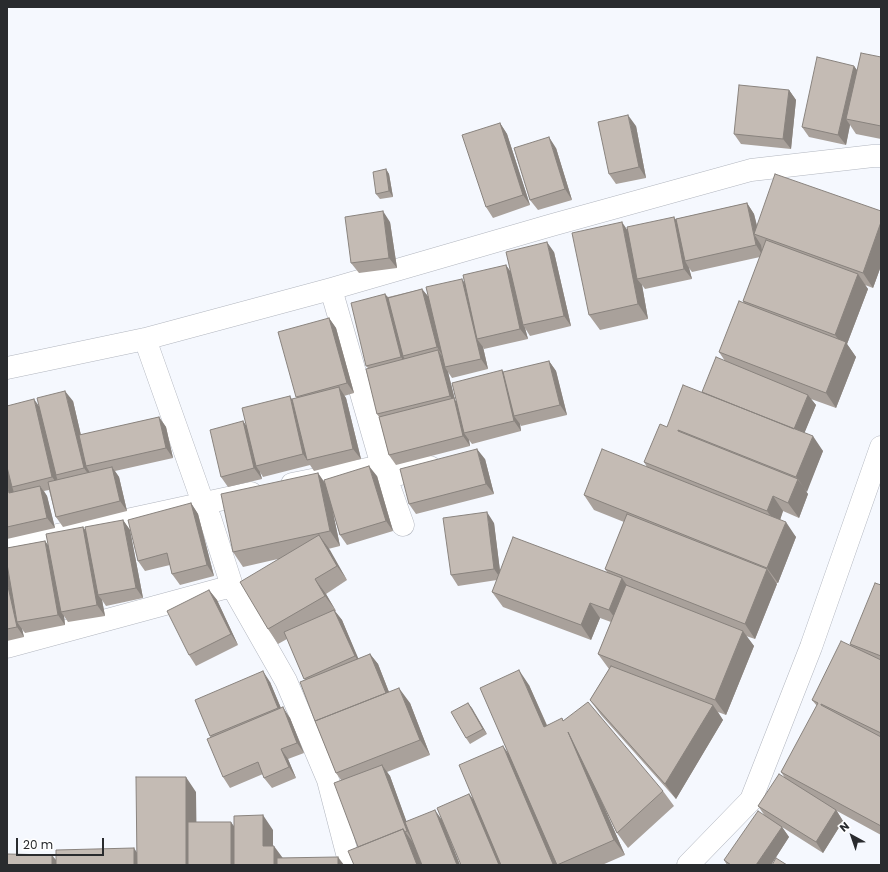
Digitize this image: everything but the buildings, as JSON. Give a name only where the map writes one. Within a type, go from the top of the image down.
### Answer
[{"type":"street","points":[[7,368],[145,339],[331,289],[552,225],[751,170],[881,156]]},
{"type":"street","points":[[331,289],[382,466],[403,525]]},
{"type":"street","points":[[145,339],[203,503],[210,518],[232,586],[286,681],[328,780],[350,865]]},
{"type":"street","points":[[688,865],[751,800],[811,647],[881,447]]},
{"type":"street","points":[[7,546],[382,466],[400,474],[447,463]]},
{"type":"street","points":[[7,647],[232,586]]}]
